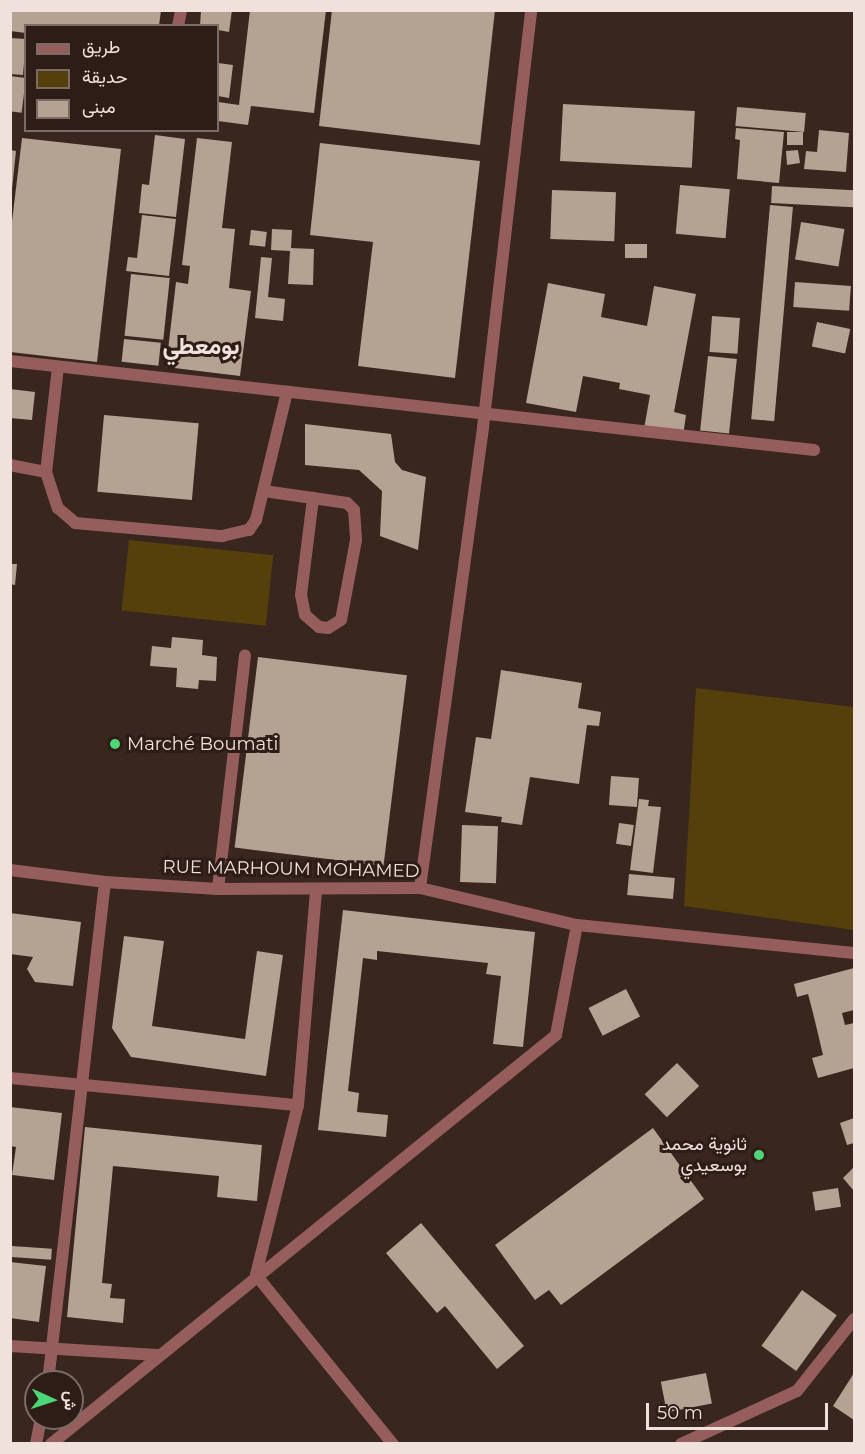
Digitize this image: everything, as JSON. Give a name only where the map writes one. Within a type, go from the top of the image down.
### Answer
[{"type":"street","points":[[420,888],[484,415],[531,10]]},
{"type":"street","points":[[10,361],[814,450]]},
{"type":"street","points":[[58,366],[46,472],[58,508],[75,523],[222,536],[249,530],[256,520],[287,392]]},
{"type":"street","points":[[10,465],[46,472]]},
{"type":"street","points":[[264,490],[347,503],[354,510],[356,540],[341,620],[328,628],[319,627],[305,615],[301,595],[313,498]]},
{"type":"street","points":[[218,889],[245,656]]},
{"type":"street","name":"RUE MARHOUM MOHAMED","points":[[10,870],[105,882],[218,889],[316,891],[420,888],[577,925],[855,953]]},
{"type":"street","points":[[50,1370],[105,882]]},
{"type":"street","points":[[256,1275],[297,1105],[316,891]]},
{"type":"street","points":[[51,1443],[256,1275],[556,1035],[577,925]]},
{"type":"street","points":[[10,1078],[81,1088],[297,1105]]},
{"type":"street","points":[[256,1275],[393,1443]]},
{"type":"street","points":[[681,1443],[797,1390],[855,1319]]},
{"type":"street","points":[[10,1346],[54,1351],[157,1355]]},
{"type":"green space","points":[[129,540],[273,555],[266,626],[122,611]]},
{"type":"green space","points":[[696,688],[854,707],[854,930],[684,906]]},
{"type":"building","points":[[10,10],[161,10],[159,24],[24,24],[24,33],[10,31]]},
{"type":"building","points":[[201,10],[232,10],[229,32],[219,30],[219,24],[200,24]]},
{"type":"building","points":[[250,10],[326,10],[314,113],[251,106],[248,125],[219,121],[219,102],[239,105]]},
{"type":"building","points":[[332,10],[495,10],[480,145],[319,126]]},
{"type":"building","points":[[10,38],[24,39],[23,75],[10,74]]},
{"type":"building","points":[[219,63],[233,65],[229,98],[219,96]]},
{"type":"building","points":[[10,76],[24,78],[22,113],[10,111]]},
{"type":"building","points":[[563,104],[695,111],[692,168],[560,161]]},
{"type":"building","points":[[737,107],[806,113],[804,132],[735,126]]},
{"type":"building","points":[[736,128],[784,132],[779,183],[737,179],[740,140],[735,139]]},
{"type":"building","points":[[819,130],[849,133],[846,172],[804,169],[806,151],[817,152]]},
{"type":"building","points":[[787,132],[803,132],[803,145],[787,145]]},
{"type":"building","points":[[155,135],[185,139],[176,217],[139,213],[142,184],[149,185]]},
{"type":"building","points":[[22,138],[121,149],[97,362],[10,352],[10,238]]},
{"type":"building","points":[[197,138],[232,142],[222,228],[235,229],[229,288],[251,291],[240,376],[166,367],[176,282],[188,284],[190,266],[182,265]]},
{"type":"building","points":[[320,143],[480,161],[455,378],[358,366],[373,242],[310,235]]},
{"type":"building","points":[[10,150],[16,151],[12,189],[10,189]]},
{"type":"building","points":[[798,150],[800,163],[787,165],[786,151]]},
{"type":"building","points":[[680,185],[730,189],[726,238],[676,234]]},
{"type":"building","points":[[772,186],[854,190],[853,207],[771,203]]},
{"type":"building","points":[[552,190],[616,192],[614,241],[550,239]]},
{"type":"building","points":[[770,205],[793,207],[774,421],[751,419]]},
{"type":"building","points":[[142,215],[176,219],[169,276],[126,271],[128,257],[137,258]]},
{"type":"building","points":[[801,222],[844,229],[839,266],[795,260]]},
{"type":"building","points":[[272,229],[292,230],[291,248],[314,249],[313,285],[288,284],[290,251],[271,250]]},
{"type":"building","points":[[251,230],[267,232],[265,247],[249,245]]},
{"type":"building","points":[[625,244],[647,244],[647,258],[625,258]]},
{"type":"building","points":[[261,257],[272,258],[268,297],[285,299],[283,321],[255,318]]},
{"type":"building","points":[[131,274],[170,278],[163,340],[125,336]]},
{"type":"building","points":[[795,282],[851,286],[849,311],[793,307]]},
{"type":"building","points":[[548,283],[605,294],[601,317],[647,326],[654,286],[696,294],[674,412],[686,415],[683,436],[644,429],[650,395],[619,389],[620,383],[583,376],[576,412],[526,403]]},
{"type":"building","points":[[712,316],[740,318],[737,354],[709,352]]},
{"type":"building","points":[[817,322],[850,329],[845,354],[812,346]]},
{"type":"building","points":[[124,339],[161,343],[158,366],[122,362]]},
{"type":"building","points":[[708,356],[737,359],[729,434],[700,431]]},
{"type":"building","points":[[10,389],[35,392],[32,420],[10,418]]},
{"type":"building","points":[[104,415],[199,423],[192,500],[97,492]]},
{"type":"building","points":[[305,424],[391,434],[395,462],[402,470],[426,477],[418,550],[380,536],[382,491],[359,470],[305,465]]},
{"type":"building","points":[[10,564],[17,564],[15,585],[10,584]]},
{"type":"building","points":[[172,637],[203,640],[202,655],[217,657],[216,681],[199,680],[198,689],[176,687],[177,668],[150,666],[152,646],[171,648]]},
{"type":"building","points":[[258,657],[407,675],[383,866],[235,848]]},
{"type":"building","points":[[501,670],[582,683],[578,708],[601,712],[599,726],[587,725],[579,784],[530,777],[522,825],[501,822],[502,817],[465,812],[476,737],[491,739]]},
{"type":"building","points":[[611,776],[639,778],[637,807],[609,805]]},
{"type":"building","points":[[639,799],[649,800],[648,806],[661,807],[653,873],[630,870]]},
{"type":"building","points":[[619,823],[634,825],[631,846],[616,844]]},
{"type":"building","points":[[462,825],[498,826],[496,883],[460,882]]},
{"type":"building","points":[[629,874],[675,878],[673,899],[627,895]]},
{"type":"building","points":[[343,910],[535,932],[523,1047],[493,1044],[501,976],[486,974],[488,963],[377,951],[377,960],[363,958],[348,1091],[359,1093],[357,1112],[388,1115],[386,1137],[318,1130]]},
{"type":"building","points":[[10,913],[81,922],[73,986],[35,982],[27,969],[33,957],[10,954]]},
{"type":"building","points":[[124,936],[164,941],[152,1026],[245,1039],[257,951],[283,955],[266,1076],[131,1057],[112,1028]]},
{"type":"building","points":[[854,968],[854,1010],[842,1013],[845,1025],[854,1023],[854,1068],[818,1078],[812,1058],[823,1055],[814,1017],[808,994],[797,997],[794,984]]},
{"type":"building","points":[[626,989],[640,1017],[603,1036],[589,1008]]},
{"type":"building","points":[[677,1063],[699,1086],[667,1117],[645,1094]]},
{"type":"building","points":[[10,1107],[62,1113],[54,1180],[12,1175],[16,1147],[10,1146]]},
{"type":"building","points":[[854,1118],[854,1143],[847,1145],[840,1123]]},
{"type":"building","points":[[85,1127],[262,1145],[257,1201],[217,1197],[219,1176],[113,1166],[102,1283],[112,1284],[110,1298],[125,1299],[123,1323],[67,1317]]},
{"type":"building","points":[[653,1128],[704,1199],[561,1305],[549,1290],[535,1300],[495,1245]]},
{"type":"building","points":[[854,1167],[854,1191],[843,1178]]},
{"type":"building","points":[[838,1188],[841,1207],[815,1211],[812,1192]]},
{"type":"building","points":[[421,1223],[524,1346],[497,1369],[445,1306],[437,1313],[386,1253]]},
{"type":"building","points":[[12,1246],[52,1249],[51,1260],[11,1257]]},
{"type":"building","points":[[10,1262],[46,1266],[39,1322],[10,1318]]},
{"type":"building","points":[[802,1290],[837,1315],[796,1371],[761,1346]]},
{"type":"building","points":[[706,1373],[712,1403],[667,1412],[661,1382]]},
{"type":"building","points":[[854,1373],[854,1420],[833,1406]]},
{"type":"place","name":"Marché Boumati","points":[[115,744]]},
{"type":"place","name":"ثانوية محمد بوسعيدي","points":[[759,1155]]},
{"type":"district","name":"بومعطي","points":[[201,346]]}]
